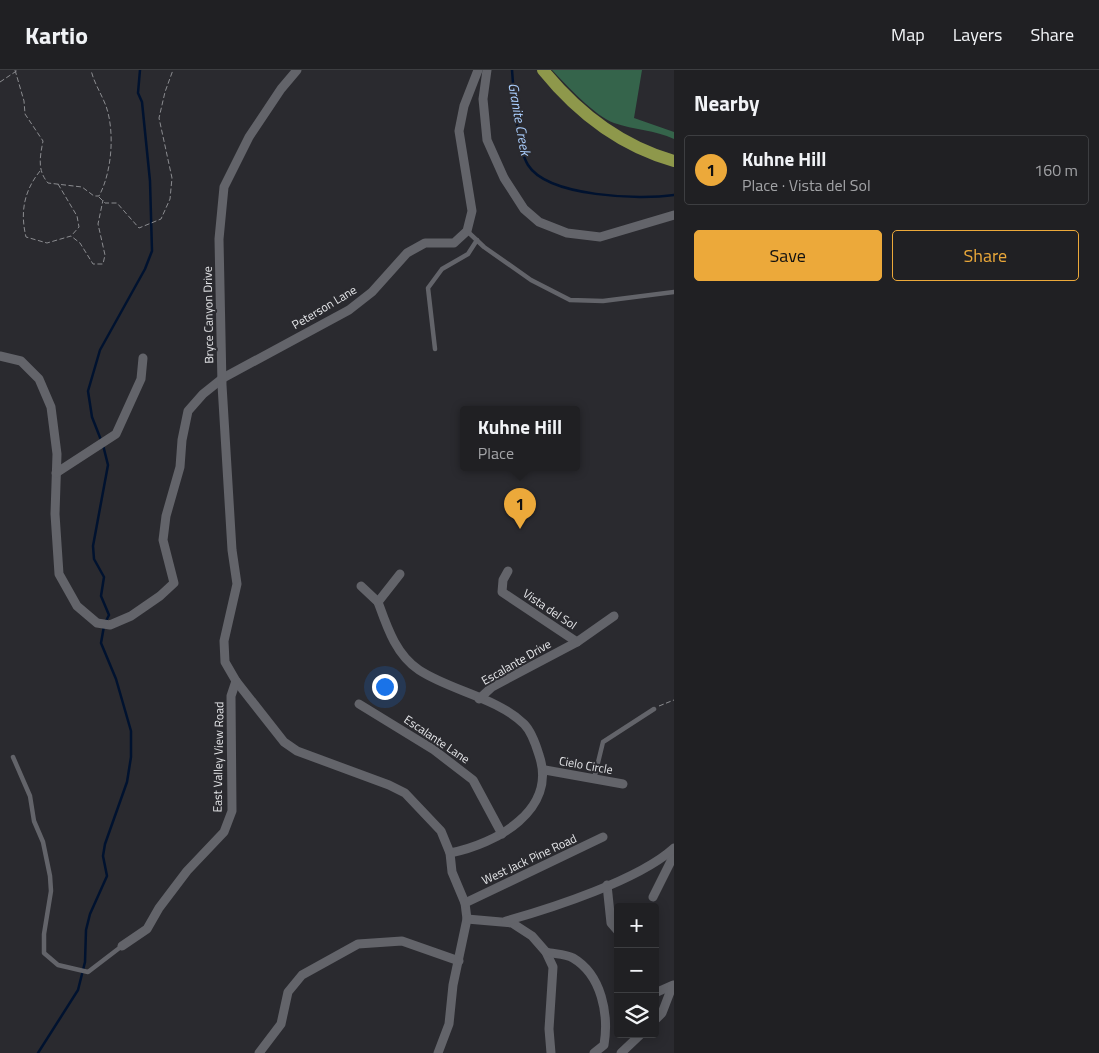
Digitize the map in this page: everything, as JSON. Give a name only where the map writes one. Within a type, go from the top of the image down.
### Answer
[{"type":"main road","points":[[543,70],[580,109],[599,124],[626,141],[674,160]]},
{"type":"street","name":"Bryce Canyon Drive","points":[[0,356],[21,361],[39,379],[51,407],[57,454],[55,514],[59,574],[77,606],[97,623],[110,624],[131,616],[160,596],[174,583],[163,540],[166,516],[180,467],[182,440],[188,411],[203,394],[222,378],[219,239],[224,187],[249,137],[281,88],[297,70]]},
{"type":"street","points":[[466,231],[472,211],[459,131],[464,106],[478,70]]},
{"type":"street","points":[[487,70],[484,99],[487,140],[504,178],[524,209],[539,222],[567,234],[600,237],[674,215]]},
{"type":"street","name":"Peterson Lane","points":[[222,378],[349,310],[372,292],[407,253],[425,243],[454,243],[466,231]]},
{"type":"street","points":[[56,473],[116,434],[141,379],[143,358]]},
{"type":"street","points":[[222,378],[232,550],[237,584],[224,640],[225,662],[236,681],[284,742],[297,751],[389,785],[405,793],[441,831],[450,853],[452,872],[465,903],[467,919],[453,985],[449,1024],[438,1053]]},
{"type":"street","name":"Vista del Sol","points":[[508,571],[502,580],[502,592],[577,642]]},
{"type":"street","points":[[378,602],[400,574]]},
{"type":"street","points":[[361,586],[378,602],[398,648],[418,669],[480,698]]},
{"type":"street","name":"Escalante Drive","points":[[544,770],[535,744],[524,724],[480,698],[492,687],[577,642],[614,616]]},
{"type":"street","name":"East Valley View Road","points":[[122,946],[147,929],[159,908],[187,871],[224,832],[232,812],[231,696],[236,681]]},
{"type":"street","name":"Escalante Lane","points":[[359,704],[434,750],[473,780],[502,834]]},
{"type":"street","points":[[450,853],[471,849],[502,834],[523,820],[538,798],[544,770]]},
{"type":"street","name":"Cielo Circle","points":[[544,770],[623,784]]},
{"type":"street","name":"West Jack Pine Road","points":[[465,903],[603,838]]},
{"type":"street","points":[[502,922],[540,911],[607,885],[653,865],[674,848]]},
{"type":"street","points":[[653,897],[674,855]]},
{"type":"street","points":[[607,885],[611,923],[614,927]]},
{"type":"street","points":[[467,919],[512,923],[532,936],[546,952],[553,967],[549,1029],[551,1053]]},
{"type":"street","points":[[259,1053],[280,1024],[288,992],[302,975],[358,944],[402,941],[458,961]]},
{"type":"street","points":[[546,952],[572,958],[593,977],[607,1026],[604,1045],[594,1053]]},
{"type":"street","points":[[659,991],[673,986]]},
{"type":"street","points":[[659,1016],[673,986]]},
{"type":"street","points":[[621,1053],[637,1038]]},
{"type":"lane","points":[[466,231],[531,280],[570,300],[603,300],[674,292]]},
{"type":"lane","points":[[435,349],[428,288],[442,269],[468,254],[477,240]]},
{"type":"lane","points":[[594,779],[603,742],[654,709]]},
{"type":"lane","points":[[12,757],[30,796],[34,820],[43,842],[50,876],[51,891],[44,934],[44,953],[58,965],[88,972],[122,946]]},
{"type":"path","points":[[91,70],[94,83],[106,106],[113,138],[103,188],[99,196]]},
{"type":"path","points":[[0,82],[17,71],[24,101],[24,114],[43,141],[41,171],[48,183],[82,187],[94,196],[99,196],[106,203],[117,203],[139,228],[161,219],[170,199],[172,178],[160,118],[165,92],[173,70]]},
{"type":"path","points":[[41,171],[30,184],[24,204],[26,237],[47,244],[72,236],[79,227],[77,216],[58,184]]},
{"type":"path","points":[[72,236],[80,243],[94,264],[103,264],[106,255],[98,224],[103,200]]},
{"type":"path","points":[[654,709],[674,700]]},
{"type":"green space","points":[[552,70],[642,70],[634,118],[674,132],[674,139],[607,120],[581,100]]},
{"type":"waterway","points":[[101,440],[92,417],[88,391],[100,350],[145,269],[152,251],[150,181],[142,102],[138,93],[140,70]]},
{"type":"waterway","name":"Granite Creek","points":[[512,70],[516,119],[521,145],[528,165],[539,176],[554,184],[596,194],[640,197],[674,195]]},
{"type":"waterway","points":[[103,445],[108,465],[93,546],[94,559],[104,577],[101,596],[109,615],[106,621]]},
{"type":"waterway","points":[[38,1053],[78,990],[85,962],[86,930],[90,914],[107,876],[103,856],[105,844],[127,782],[131,757],[131,731],[116,679],[101,643],[104,626]]},
{"type":"place","name":"Kuhne Hill","points":[[520,529]]}]
